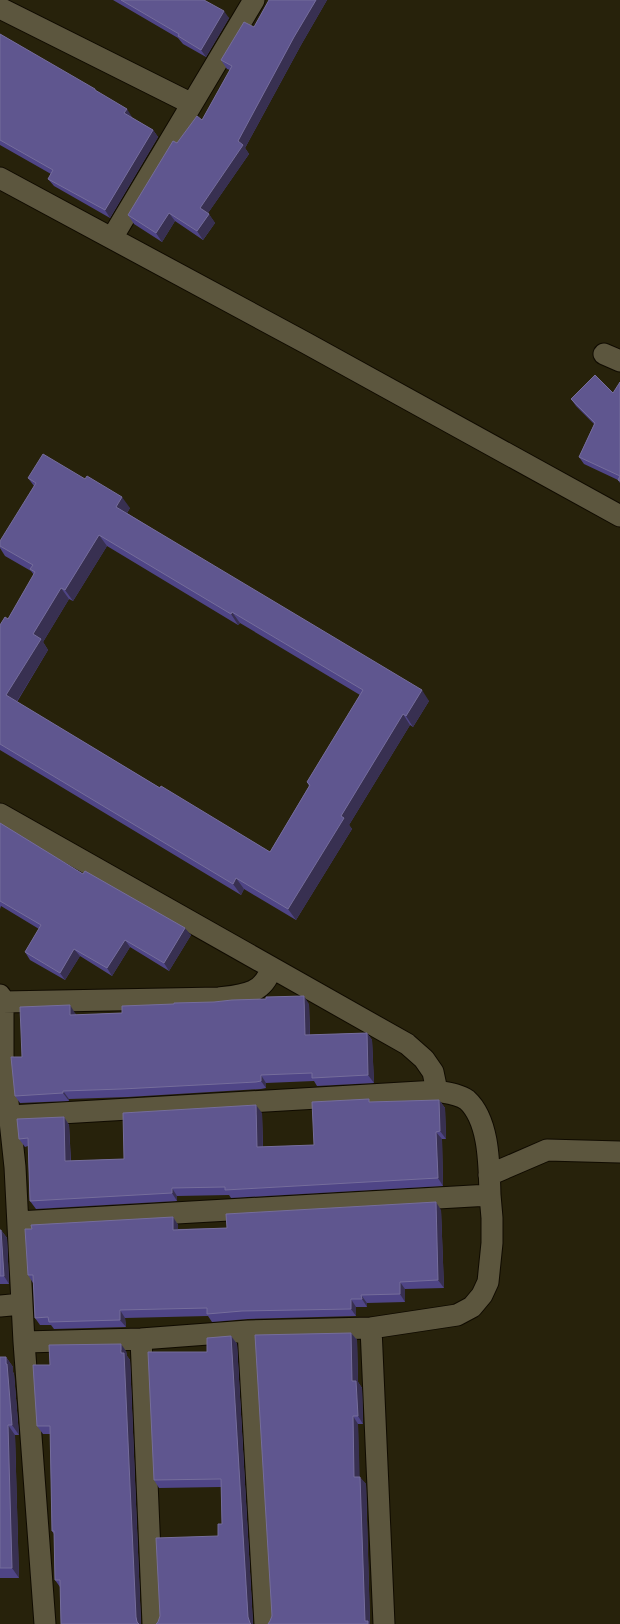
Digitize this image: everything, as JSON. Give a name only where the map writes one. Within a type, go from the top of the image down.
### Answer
[{"type":"street","points":[[112,238],[254,0]]},
{"type":"street","points":[[0,8],[192,104]]},
{"type":"street","points":[[0,178],[306,343],[620,516]]},
{"type":"street","points":[[0,814],[407,1044],[424,1059],[433,1072],[437,1091]]},
{"type":"street","points":[[46,1624],[24,1342],[18,1222],[7,1168],[10,1116],[2,1056],[2,999],[219,998],[243,995],[258,989],[268,979],[271,968]]},
{"type":"street","points":[[10,1116],[437,1091],[452,1093],[466,1099],[475,1110],[481,1124],[488,1151],[492,1218],[492,1243],[488,1282],[482,1295],[472,1307],[457,1315],[371,1328],[248,1331],[141,1339],[24,1342]]},
{"type":"street","points":[[489,1175],[547,1150],[619,1150]]},
{"type":"street","points":[[18,1222],[490,1196]]},
{"type":"street","points":[[0,1306],[22,1304]]},
{"type":"street","points":[[371,1328],[384,1624]]},
{"type":"street","points":[[248,1331],[266,1624]]},
{"type":"street","points":[[141,1339],[152,1624]]},
{"type":"building","points":[[121,0],[204,0],[224,11],[201,50],[178,36],[179,34]]},
{"type":"building","points":[[269,0],[316,0],[294,37],[238,141],[243,145],[200,208],[209,214],[197,231],[169,213],[156,233],[128,215],[173,141],[177,143],[197,116],[202,120],[232,66],[221,60],[244,22],[254,27]]},
{"type":"building","points":[[0,34],[127,109],[124,113],[153,130],[105,210],[48,179],[53,170],[0,140]]},
{"type":"building","points":[[595,375],[613,393],[620,382],[620,476],[579,457],[595,423],[571,399]]},
{"type":"building","points":[[43,454],[85,479],[87,476],[122,497],[116,507],[422,690],[406,716],[403,714],[341,816],[344,818],[288,909],[236,878],[233,884],[0,744],[0,625],[5,617],[8,619],[35,572],[30,569],[33,565],[0,546],[0,541],[36,483],[28,478]],"holes":[[[99,535],[231,614],[232,612],[363,690],[307,782],[310,785],[270,852],[161,786],[160,788],[6,695],[41,639],[33,634],[61,588],[65,590]]]},
{"type":"building","points":[[0,823],[83,874],[85,871],[185,928],[164,963],[125,940],[107,968],[74,949],[60,973],[25,952],[41,925],[0,901]]},
{"type":"building","points":[[304,996],[305,1035],[367,1033],[368,1075],[312,1078],[312,1073],[261,1075],[261,1081],[256,1082],[63,1091],[63,1093],[15,1096],[11,1057],[22,1057],[20,1007],[70,1005],[70,1015],[122,1013],[122,1006]]},
{"type":"building","points":[[369,1099],[369,1102],[439,1100],[440,1131],[436,1132],[438,1178],[225,1190],[225,1187],[172,1188],[172,1193],[30,1201],[28,1138],[19,1139],[17,1119],[64,1117],[65,1161],[124,1159],[123,1113],[256,1105],[257,1147],[314,1145],[312,1102]]},
{"type":"building","points":[[436,1202],[438,1280],[400,1282],[400,1294],[361,1295],[362,1299],[351,1299],[351,1309],[242,1311],[207,1314],[207,1308],[120,1310],[120,1320],[49,1322],[48,1317],[35,1318],[33,1275],[28,1275],[25,1229],[32,1229],[31,1225],[173,1217],[173,1230],[227,1228],[226,1214]]},
{"type":"building","points":[[1,1230],[4,1276],[0,1276]]},
{"type":"building","points":[[351,1333],[352,1381],[356,1381],[358,1416],[353,1416],[354,1477],[360,1477],[365,1621],[368,1621],[368,1624],[268,1624],[272,1616],[255,1335]]},
{"type":"building","points":[[231,1336],[248,1617],[251,1624],[156,1624],[160,1616],[156,1538],[218,1536],[218,1524],[222,1524],[221,1479],[154,1480],[148,1352],[207,1352],[207,1338]]},
{"type":"building","points":[[121,1344],[121,1353],[124,1353],[136,1617],[139,1624],[61,1624],[60,1580],[55,1580],[54,1531],[52,1531],[50,1426],[37,1426],[33,1365],[50,1365],[49,1345]]},
{"type":"building","points":[[0,1357],[6,1357],[12,1425],[8,1425],[12,1568],[0,1568]]}]
